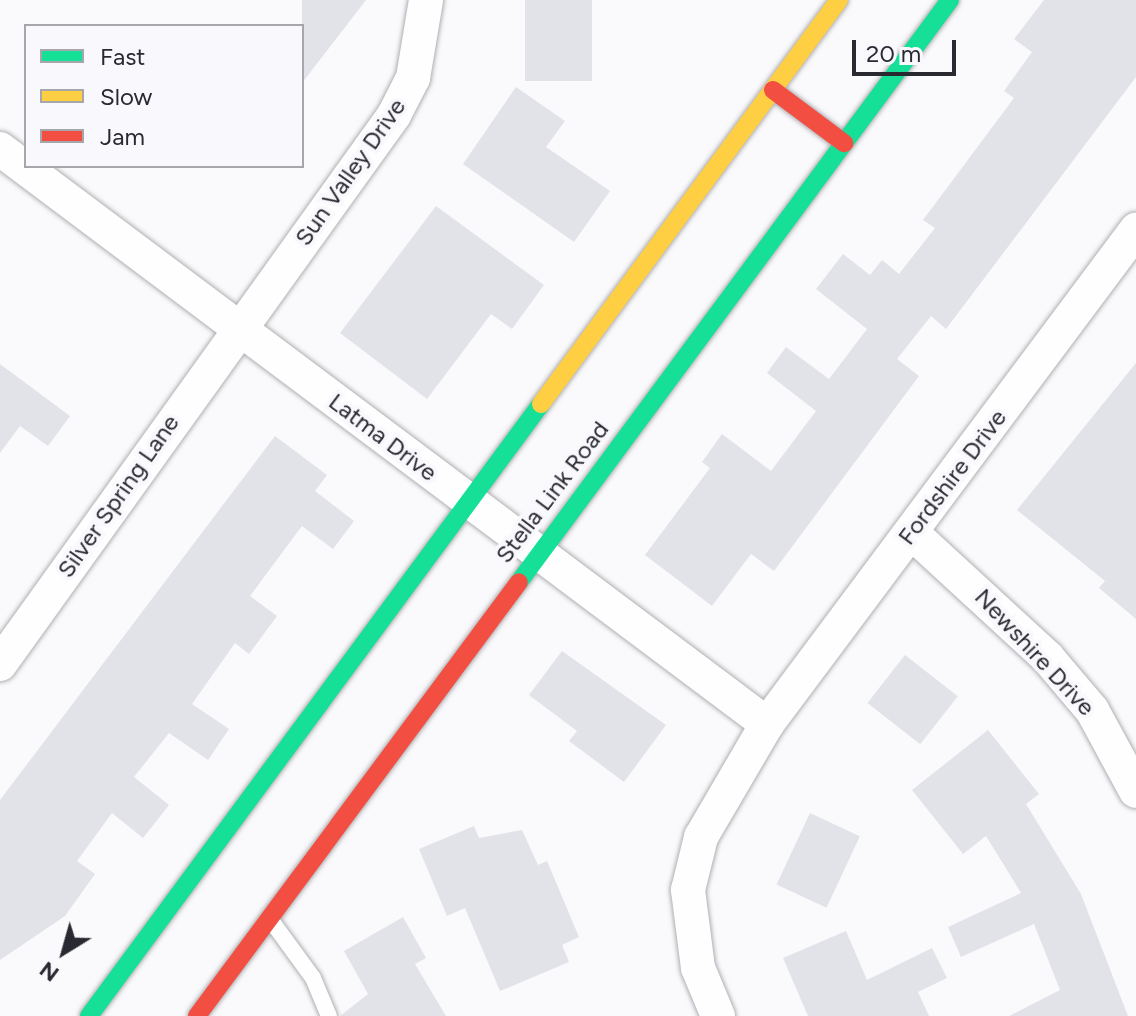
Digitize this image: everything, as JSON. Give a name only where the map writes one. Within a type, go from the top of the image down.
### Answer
[{"type":"main road","points":[[89,1016],[839,0]]},
{"type":"main road","name":"Stella Link Road","points":[[197,1016],[537,552],[950,0]]},
{"type":"main road","points":[[773,90],[844,143]]},
{"type":"street","name":"Sun Valley Drive","points":[[238,330],[394,115],[413,78],[426,0]]},
{"type":"street","name":"Latma Drive","points":[[0,149],[24,167]]},
{"type":"street","name":"Latma Drive","points":[[25,168],[767,724]]},
{"type":"street","name":"Fordshire Drive","points":[[718,1016],[698,968],[688,890],[701,837],[767,724],[1136,230]]},
{"type":"street","name":"Silver Spring Lane","points":[[0,664],[238,330]]},
{"type":"street","name":"Newshire Drive","points":[[911,532],[1047,657],[1092,710],[1136,791]]},
{"type":"lane","points":[[269,918],[313,978],[329,1016]]},
{"type":"building","points":[[302,0],[366,0],[304,80]]},
{"type":"building","points":[[525,0],[592,0],[592,81],[525,81]]},
{"type":"building","points":[[1044,0],[1136,0],[1136,77],[946,329],[931,316],[897,359],[919,376],[774,571],[751,554],[712,606],[645,555],[710,468],[702,462],[722,434],[771,471],[816,411],[767,373],[786,347],[829,379],[867,329],[816,289],[843,254],[870,275],[882,260],[899,274],[935,228],[923,220],[1014,98],[1004,91],[1032,52],[1014,39]]},
{"type":"building","points":[[516,87],[565,121],[546,147],[610,191],[574,242],[463,164]]},
{"type":"building","points":[[436,206],[544,285],[512,329],[491,314],[427,399],[340,333]]},
{"type":"building","points":[[1136,363],[1136,619],[1099,588],[1105,581],[1017,510]]},
{"type":"building","points":[[0,364],[70,416],[48,446],[20,426],[0,453]]},
{"type":"building","points":[[275,436],[327,475],[315,491],[354,521],[333,549],[302,526],[250,596],[277,616],[249,654],[235,643],[192,704],[229,729],[208,760],[169,733],[134,777],[169,805],[143,838],[112,813],[77,861],[95,874],[65,916],[0,960],[0,800]]},
{"type":"building","points":[[562,651],[666,725],[624,782],[569,741],[577,731],[529,695]]},
{"type":"building","points":[[905,655],[958,696],[920,744],[867,703]]},
{"type":"building","points":[[988,730],[1039,794],[1026,804],[1081,894],[1128,1016],[1009,1016],[1060,990],[1034,924],[961,957],[948,927],[1021,893],[986,836],[963,854],[912,790]]},
{"type":"building","points":[[810,813],[860,836],[826,908],[777,885]]},
{"type":"building","points":[[474,826],[479,838],[522,830],[538,865],[547,861],[579,937],[562,945],[569,962],[500,991],[465,908],[447,916],[419,849]]},
{"type":"building","points":[[403,917],[426,958],[415,964],[446,1016],[340,1016],[368,994],[344,951]]},
{"type":"building","points":[[846,931],[867,980],[932,948],[947,978],[918,992],[929,1016],[808,1016],[783,958]]},
{"type":"traffic: fast","points":[[519,582],[950,0]]},
{"type":"traffic: fast","points":[[89,1016],[541,404]]},
{"type":"traffic: slow","points":[[541,404],[839,0]]},
{"type":"traffic: jam","points":[[773,90],[844,143]]},
{"type":"traffic: jam","points":[[197,1016],[519,582]]}]
